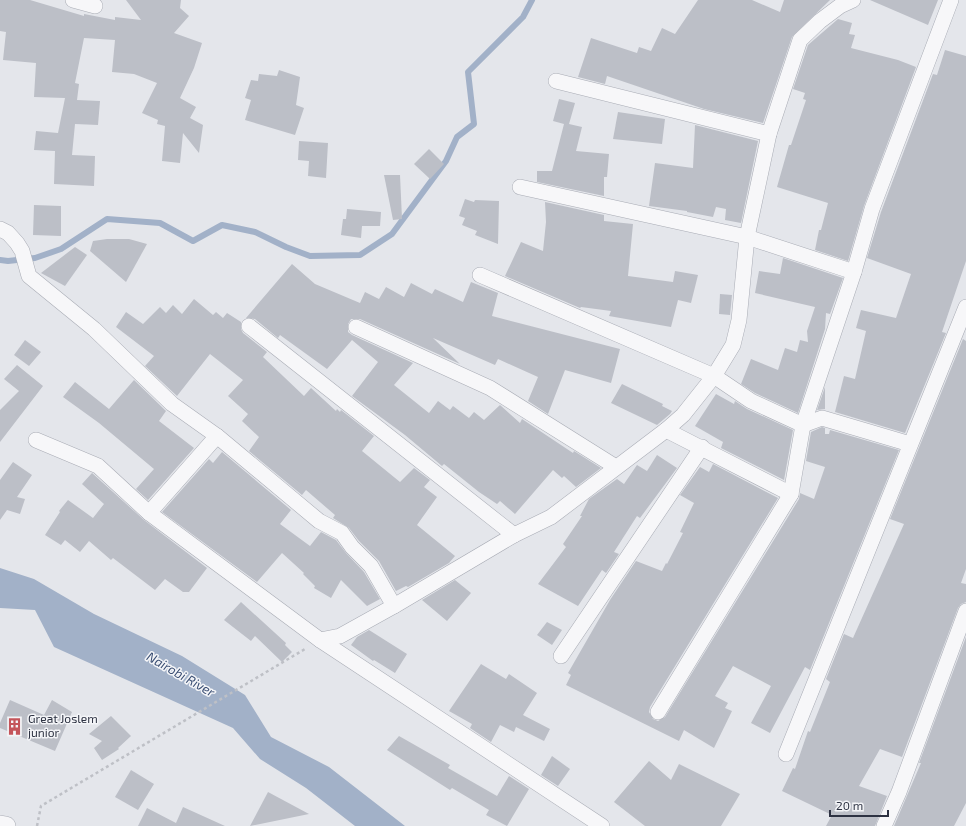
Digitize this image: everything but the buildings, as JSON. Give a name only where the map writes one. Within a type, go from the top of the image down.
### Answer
[{"type":"street","points":[[73,0],[95,6]]},
{"type":"street","points":[[320,640],[340,636],[514,535],[551,517],[666,430],[682,415],[714,376],[733,345],[739,320],[747,237],[769,134],[800,40],[820,21],[840,6],[853,0]]},
{"type":"street","points":[[658,712],[792,494],[803,425],[854,272],[872,209],[951,0]]},
{"type":"street","points":[[556,81],[769,134]]},
{"type":"street","points":[[520,187],[747,237],[854,272]]},
{"type":"street","points":[[0,229],[8,232],[22,252],[29,276],[94,329],[172,404],[217,436],[319,521],[342,534],[352,547],[371,566],[394,606]]},
{"type":"street","points":[[480,275],[714,376],[751,401],[803,425],[822,418],[910,444]]},
{"type":"street","points":[[786,754],[910,444],[961,337],[966,307]]},
{"type":"street","points":[[249,326],[514,535]]},
{"type":"street","points":[[356,327],[490,388],[616,467]]},
{"type":"street","points":[[666,430],[792,494]]},
{"type":"street","points":[[149,513],[217,436]]},
{"type":"street","points":[[36,440],[98,466],[149,513],[320,640],[602,826]]},
{"type":"street","points":[[561,656],[702,447]]},
{"type":"street","points":[[884,826],[899,792],[966,611]]},
{"type":"street","points":[[0,824],[6,826]]},
{"type":"path","points":[[37,826],[41,806],[320,640]]},
{"type":"water","name":"Nairobi River","points":[[0,568],[34,579],[94,614],[182,656],[245,695],[271,737],[329,767],[405,826],[355,826],[306,788],[260,759],[233,728],[54,647],[35,610],[0,608]]},
{"type":"waterway","points":[[0,260],[8,261],[35,258],[61,249],[107,219],[160,223],[193,241],[222,225],[255,232],[286,247],[310,256],[360,255],[392,234],[446,161],[457,137],[474,124],[468,72],[523,17],[532,0]]},
{"type":"place","name":"Great Joslem junior","points":[[15,726]]}]
